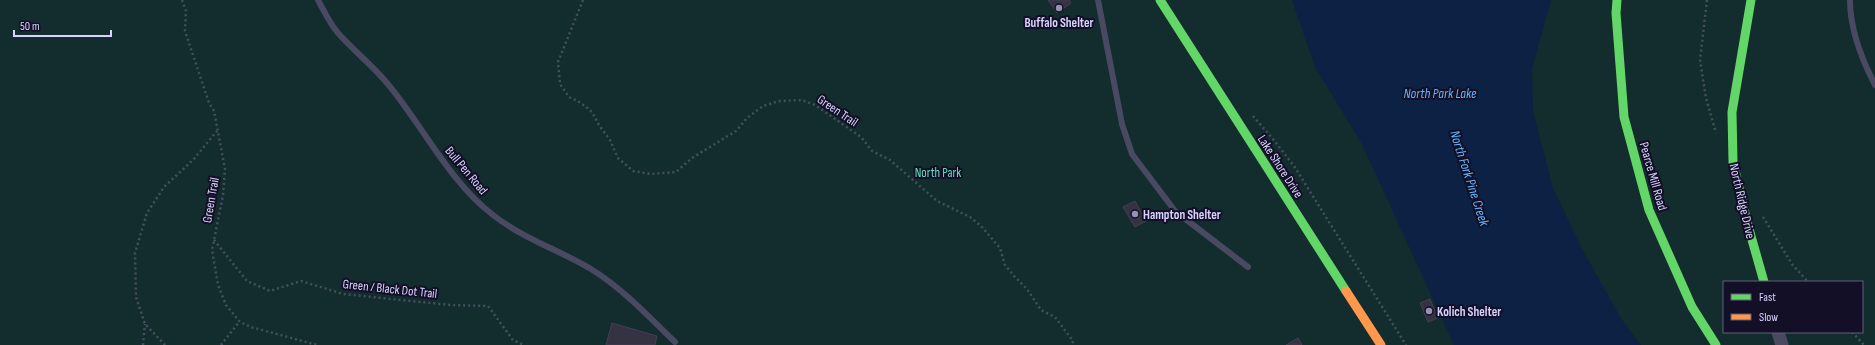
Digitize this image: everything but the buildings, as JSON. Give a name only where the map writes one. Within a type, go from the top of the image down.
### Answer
[{"type":"street","name":"Lake Shore Drive","points":[[1160,0],[1382,345]]},
{"type":"street","name":"Pearce Mill Road","points":[[1617,0],[1616,13],[1624,117],[1649,210],[1692,307],[1716,345]]},
{"type":"street","name":"North Ridge Drive","points":[[1751,0],[1748,10],[1732,112],[1733,162],[1747,222],[1764,281]]},
{"type":"street","points":[[1778,333],[1782,345]]},
{"type":"lane","name":"Bull Pen Road","points":[[318,0],[337,32],[386,82],[470,194],[493,215],[515,229],[591,269],[615,286],[675,342]]},
{"type":"lane","points":[[1098,0],[1122,124],[1132,154],[1175,211],[1248,267]]},
{"type":"lane","points":[[1850,0],[1850,13],[1861,57],[1875,85]]},
{"type":"path","name":"Green Trail","points":[[182,0],[186,11],[185,31],[209,103],[214,111],[225,169],[223,194],[212,250],[218,284],[226,305],[240,322],[251,327],[317,345]]},
{"type":"path","name":"Green Trail","points":[[583,0],[558,62],[560,84],[569,97],[592,112],[610,140],[618,158],[633,171],[651,174],[676,172],[692,158],[736,132],[747,118],[764,106],[779,101],[802,100],[815,105],[860,137],[872,151],[890,160],[937,201],[970,217],[981,226],[1000,248],[1005,265],[1027,289],[1042,310],[1055,317],[1073,341],[1072,345]]},
{"type":"path","points":[[1250,114],[1273,139],[1294,166],[1406,345]]},
{"type":"path","points":[[143,345],[145,324],[136,297],[135,253],[147,213],[164,187],[193,160],[217,131]]},
{"type":"path","name":"Green / Black Dot Trail","points":[[214,240],[247,281],[270,291],[301,281],[343,294],[450,305],[488,306],[514,340],[524,345]]},
{"type":"path","points":[[222,345],[240,322]]},
{"type":"path","points":[[145,324],[165,345]]},
{"type":"path","points":[[1853,333],[1864,345]]},
{"type":"green space","name":"North Park","points":[[0,0],[1875,0],[1875,345],[0,345]]},
{"type":"water","name":"North Park Lake","points":[[1292,0],[1551,0],[1532,69],[1533,111],[1553,188],[1582,249],[1622,320],[1641,345],[1454,345],[1362,144],[1315,67]]},
{"type":"traffic: fast","points":[[1160,0],[1346,291]]},
{"type":"traffic: fast","points":[[1617,0],[1616,13],[1624,117],[1649,210],[1692,307],[1716,345]]},
{"type":"traffic: fast","points":[[1751,0],[1732,112],[1733,162],[1747,222],[1764,281]]},
{"type":"traffic: slow","points":[[1346,291],[1381,345]]},
{"type":"place","name":"Buffalo Shelter","points":[[1059,8]]},
{"type":"place","name":"Hampton Shelter","points":[[1135,214]]},
{"type":"place","name":"Kolich Shelter","points":[[1429,311]]},
{"type":"water label","name":"North Fork Pine Creek","points":[[1470,178]]}]
